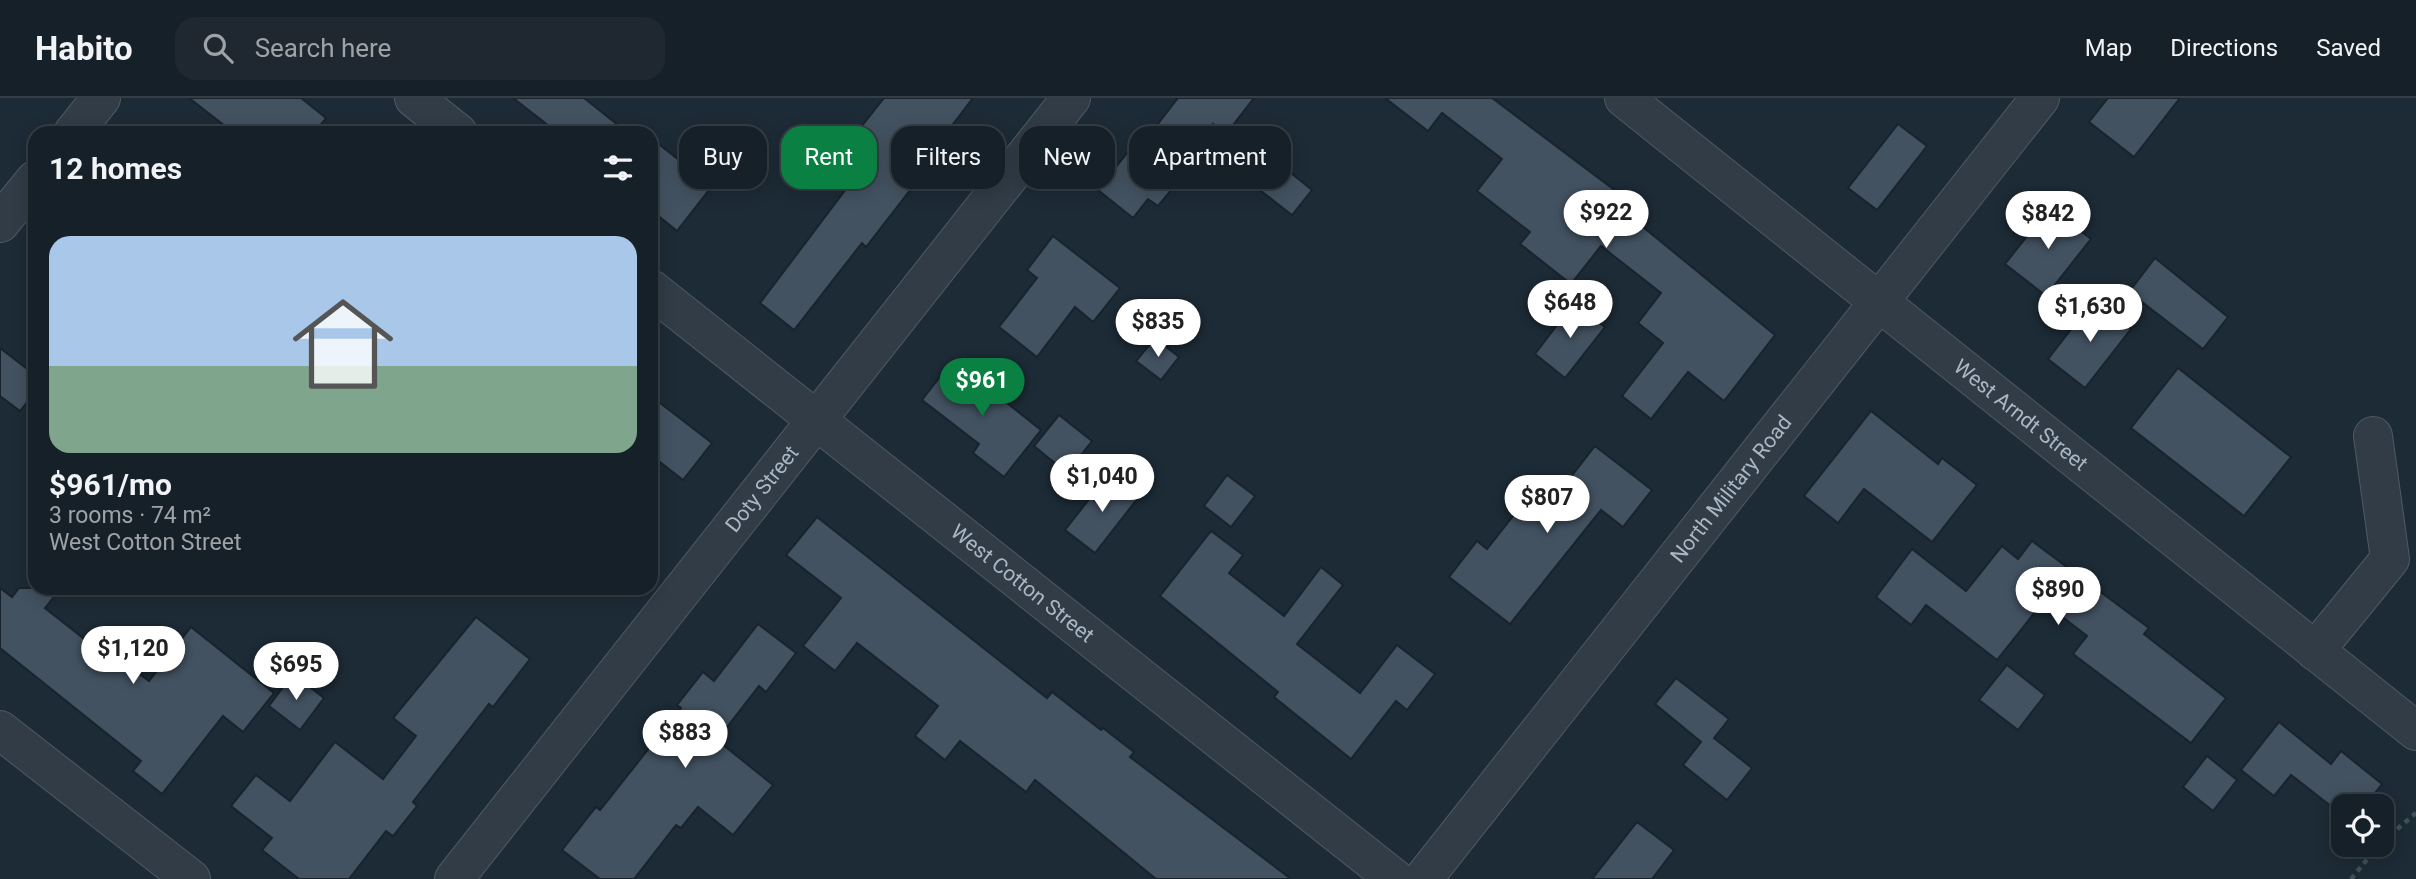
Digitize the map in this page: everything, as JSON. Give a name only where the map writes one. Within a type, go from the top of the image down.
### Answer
[{"type":"street","points":[[78,126],[101,98]]},
{"type":"street","points":[[414,98],[449,126]]},
{"type":"street","name":"Doty Street","points":[[454,879],[1072,98]]},
{"type":"street","name":"West Arndt Street","points":[[1623,98],[2416,731]]},
{"type":"street","name":"North Military Road","points":[[1423,879],[2040,98]]},
{"type":"street","name":"West Cotton Street","points":[[658,295],[1395,879]]},
{"type":"street","points":[[2315,651],[2403,558],[2373,436]]},
{"type":"street","points":[[0,730],[191,879]]},
{"type":"path","points":[[2394,832],[2416,813]]},
{"type":"path","points":[[2351,879],[2369,857]]},
{"type":"building","points":[[189,98],[301,98],[326,118],[320,126],[225,126]]},
{"type":"building","points":[[513,98],[584,98],[619,126],[549,126]]},
{"type":"building","points":[[884,98],[973,98],[952,126],[891,126],[891,189],[911,189],[866,247],[862,243],[794,330],[760,303],[846,189],[877,189],[877,126],[862,126]]},
{"type":"building","points":[[1178,98],[1254,98],[1232,126],[1156,126]]},
{"type":"building","points":[[1385,98],[1492,98],[1633,204],[1626,213],[1775,335],[1724,401],[1688,372],[1651,419],[1622,396],[1663,343],[1638,323],[1661,293],[1601,246],[1571,284],[1520,244],[1530,232],[1477,191],[1502,159],[1442,113],[1428,131]]},
{"type":"building","points":[[2108,98],[2180,98],[2134,157],[2089,122]]},
{"type":"building","points":[[1898,124],[1927,146],[1877,210],[1848,188]]},
{"type":"building","points":[[658,144],[679,160],[679,189],[710,189],[677,231],[658,216]]},
{"type":"building","points":[[1129,151],[1129,189],[1172,189],[1158,206],[1148,199],[1133,218],[1098,190],[1115,189],[1115,168]]},
{"type":"building","points":[[1291,173],[1312,190],[1292,215],[1261,191],[1291,189]]},
{"type":"building","points":[[2050,207],[2091,239],[2046,296],[2005,264]]},
{"type":"building","points":[[1053,236],[1120,288],[1093,322],[1075,307],[1037,357],[999,327],[1037,278],[1027,270]]},
{"type":"building","points":[[2155,258],[2228,317],[2203,349],[2129,292]]},
{"type":"building","points":[[2094,300],[2131,329],[2085,388],[2048,359]]},
{"type":"building","points":[[1574,303],[1605,327],[1565,378],[1535,354]]},
{"type":"building","points":[[1155,338],[1179,357],[1161,380],[1136,361]]},
{"type":"building","points":[[0,348],[28,370],[28,401],[20,411],[0,396]]},
{"type":"building","points":[[953,360],[1041,430],[1004,477],[973,453],[979,444],[922,400]]},
{"type":"building","points":[[2178,368],[2291,457],[2244,516],[2131,428]]},
{"type":"building","points":[[658,401],[712,443],[683,480],[658,460]]},
{"type":"building","points":[[1871,411],[1938,464],[1942,458],[1977,485],[1932,542],[1864,489],[1838,523],[1804,496]]},
{"type":"building","points":[[1059,415],[1092,441],[1067,473],[1034,446]]},
{"type":"building","points":[[1595,446],[1652,490],[1623,527],[1601,510],[1510,624],[1449,577],[1477,541],[1487,549],[1528,497],[1545,510]]},
{"type":"building","points":[[1108,475],[1138,498],[1095,553],[1065,530]]},
{"type":"building","points":[[1227,475],[1255,496],[1231,527],[1204,506]]},
{"type":"building","points":[[817,517],[1047,698],[1052,692],[1101,730],[1103,728],[1134,752],[1130,757],[1291,879],[1156,879],[1035,780],[1026,792],[960,741],[945,760],[915,736],[938,706],[857,643],[835,671],[803,646],[841,598],[786,555]]},
{"type":"building","points":[[1211,531],[1243,555],[1229,573],[1284,616],[1321,567],[1343,585],[1297,644],[1360,693],[1397,645],[1435,674],[1407,710],[1396,701],[1351,759],[1274,697],[1278,692],[1160,596]]},
{"type":"building","points":[[2032,541],[2149,628],[2144,634],[2226,698],[2191,743],[2073,654],[2087,636],[2043,602],[1997,660],[1926,605],[1911,625],[1876,597],[1912,549],[1966,591],[2002,546],[2018,559]]},
{"type":"building","points":[[0,588],[12,597],[19,588],[28,588],[28,595],[55,595],[45,608],[120,667],[124,662],[149,681],[191,627],[274,693],[243,732],[223,716],[162,794],[133,771],[141,761],[0,648]]},
{"type":"building","points":[[476,617],[530,659],[493,707],[489,704],[413,802],[417,806],[393,836],[386,831],[349,879],[299,879],[262,850],[272,838],[231,806],[256,775],[290,801],[335,742],[383,779],[416,736],[393,718]]},
{"type":"building","points":[[758,624],[796,653],[766,692],[759,686],[717,740],[773,785],[733,835],[698,807],[681,828],[676,825],[634,879],[600,879],[562,850],[596,807],[600,810],[681,708],[677,705],[703,672],[714,681]]},
{"type":"building","points":[[2007,665],[2045,695],[2018,730],[1979,700]]},
{"type":"building","points":[[293,674],[324,698],[300,730],[269,706]]},
{"type":"building","points":[[1676,678],[1729,719],[1714,738],[1752,768],[1727,800],[1683,765],[1701,742],[1655,704]]},
{"type":"building","points":[[2279,722],[2331,764],[2341,751],[2382,784],[2374,794],[2331,794],[2331,806],[2291,775],[2274,796],[2241,770]]},
{"type":"building","points":[[2207,756],[2237,780],[2213,811],[2183,787]]},
{"type":"building","points":[[1637,822],[1674,850],[1652,879],[1592,879]]}]
